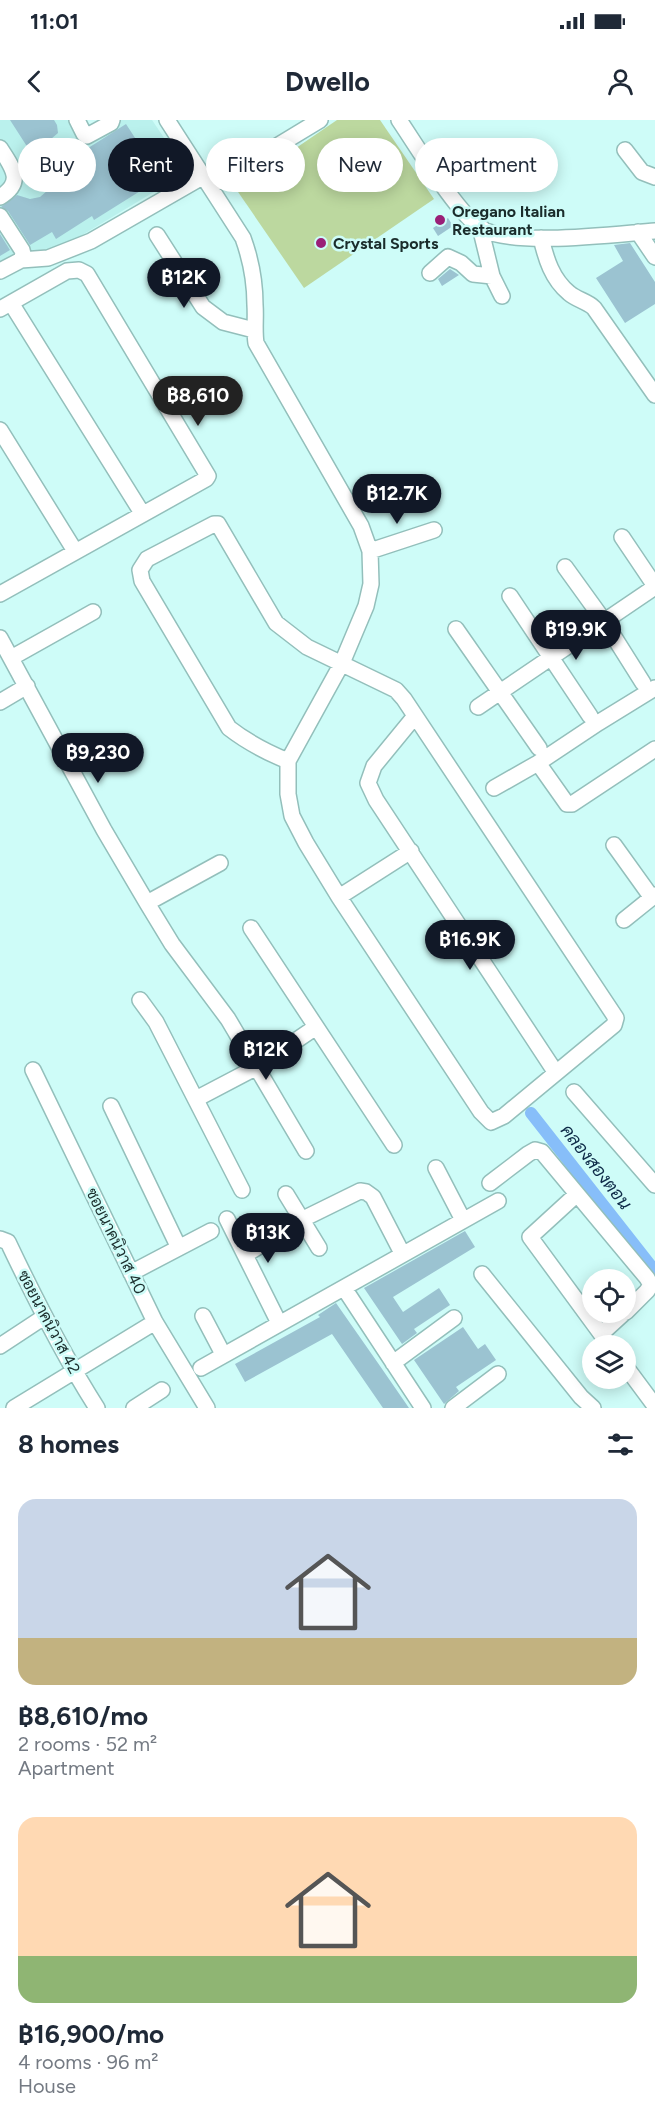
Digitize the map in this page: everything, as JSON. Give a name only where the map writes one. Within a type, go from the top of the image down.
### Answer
[{"type":"street","points":[[77,120],[87,136],[111,123],[112,120]]},
{"type":"street","points":[[167,120],[206,178]]},
{"type":"street","points":[[287,138],[320,120]]},
{"type":"street","points":[[399,120],[460,207],[483,229],[504,237],[541,238],[655,231]]},
{"type":"street","points":[[0,148],[10,165],[15,180],[12,187],[0,197]]},
{"type":"street","points":[[625,150],[642,172],[655,177]]},
{"type":"street","points":[[0,271],[21,260],[48,258],[91,242],[206,182]]},
{"type":"street","points":[[215,192],[243,238],[251,260],[256,344],[361,526],[370,551],[371,584],[366,606],[342,663],[288,761],[288,794],[292,816],[339,897],[481,1112],[491,1122],[504,1116],[614,1025],[616,1018],[405,699],[396,690],[342,663],[307,647],[276,623],[217,524],[147,559],[140,570],[142,581],[229,728],[259,748],[288,761]]},
{"type":"street","points":[[0,216],[22,249],[21,260]]},
{"type":"street","points":[[483,229],[482,236],[492,276],[502,296]]},
{"type":"street","points":[[638,232],[655,257]]},
{"type":"street","points":[[157,235],[203,307],[223,322],[254,330]]},
{"type":"street","points":[[541,238],[546,260],[556,280],[569,293],[594,308],[655,395]]},
{"type":"street","points":[[430,273],[448,256],[461,263],[473,274],[492,276]]},
{"type":"street","points":[[2,587],[75,551],[207,479],[208,476],[87,274],[79,270],[67,271],[6,306],[142,513]]},
{"type":"street","points":[[0,430],[75,551]]},
{"type":"street","points":[[370,551],[434,530]]},
{"type":"street","points":[[478,706],[655,586],[621,537]]},
{"type":"street","points":[[494,788],[538,756],[598,723],[649,686],[565,567]]},
{"type":"street","points":[[510,596],[590,716]]},
{"type":"street","points":[[11,658],[93,612]]},
{"type":"street","points":[[456,629],[500,692],[567,804],[572,804],[655,749]]},
{"type":"street","points":[[0,638],[104,830],[147,903],[172,944],[228,1019],[306,1151]]},
{"type":"street","points":[[0,702],[27,686]]},
{"type":"street","points":[[415,716],[374,766],[369,783],[376,800],[556,1073]]},
{"type":"street","points":[[614,845],[653,896],[624,920]]},
{"type":"street","points":[[339,897],[411,851]]},
{"type":"street","points":[[147,903],[220,863]]},
{"type":"street","points":[[251,928],[394,1145]]},
{"type":"street","points":[[140,999],[156,1022],[242,1190]]},
{"type":"street","points":[[196,1099],[257,1067],[316,1027]]},
{"type":"street","name":"ซอยนาคนิวาส 40","points":[[33,1071],[155,1322],[207,1408]]},
{"type":"street","points":[[574,1092],[655,1185]]},
{"type":"street","points":[[111,1106],[179,1248]]},
{"type":"street","points":[[490,1184],[528,1154],[535,1150],[542,1152],[647,1278],[651,1285],[636,1302]]},
{"type":"street","points":[[436,1168],[463,1220]]},
{"type":"street","points":[[245,1255],[301,1220],[352,1193],[366,1192],[372,1197],[402,1253]]},
{"type":"street","points":[[286,1194],[319,1248]]},
{"type":"street","points":[[578,1194],[530,1237],[602,1335]]},
{"type":"street","points":[[201,1368],[498,1200]]},
{"type":"street","points":[[227,1219],[279,1323]]},
{"type":"street","points":[[131,1273],[211,1231]]},
{"type":"street","name":"ซอยนาคนิวาส 42","points":[[0,1239],[8,1242],[44,1317],[98,1408]]},
{"type":"street","points":[[482,1274],[580,1397],[592,1408]]},
{"type":"street","points":[[344,1288],[423,1408]]},
{"type":"street","points":[[203,1316],[223,1354]]},
{"type":"street","points":[[0,1346],[44,1317]]},
{"type":"street","points":[[393,1363],[454,1318]]},
{"type":"street","points":[[14,1408],[155,1322]]},
{"type":"street","points":[[453,1408],[498,1374]]},
{"type":"street","points":[[636,1380],[655,1406]]},
{"type":"street","points":[[134,1408],[162,1390]]},
{"type":"shaded area","points":[[0,120],[70,120],[79,134],[101,120],[152,120],[164,138],[108,138],[108,192],[154,192],[39,261],[0,273]]},
{"type":"green space","name":"Crystal Sports","points":[[337,120],[380,120],[392,138],[317,138],[317,192],[403,192],[403,154],[415,171],[415,192],[429,192],[434,199],[304,288],[238,192],[305,192],[305,142]]},
{"type":"building","points":[[10,120],[54,120],[57,125],[58,133],[52,138],[22,138]]},
{"type":"building","points":[[126,124],[135,138],[108,138],[108,192],[139,192],[94,220],[92,216],[56,239],[52,232],[30,245],[8,211],[1,207],[17,195],[30,199],[40,197],[46,192],[96,192],[96,143]]},
{"type":"building","points":[[448,218],[453,226],[438,236],[433,228]]},
{"type":"building","points":[[0,234],[10,250],[0,256]]},
{"type":"building","points":[[630,243],[655,282],[655,304],[625,323],[596,278],[623,261],[614,245]]},
{"type":"building","points":[[450,269],[459,275],[442,286],[438,279]]},
{"type":"building","points":[[465,1231],[475,1247],[393,1297],[403,1312],[439,1288],[450,1305],[414,1329],[417,1333],[402,1344],[364,1288]]},
{"type":"building","points":[[336,1303],[409,1408],[383,1408],[332,1334],[245,1382],[235,1364],[320,1317],[318,1315]]},
{"type":"building","points":[[463,1327],[478,1349],[485,1344],[496,1360],[456,1387],[459,1391],[444,1404],[414,1360]]},
{"type":"waterway","name":"คลองสองตอน","points":[[531,1113],[655,1271]]},
{"type":"place","name":"Oregano Italian Restaurant","points":[[440,220]]},
{"type":"place","name":"Crystal Sports","points":[[321,243]]}]
